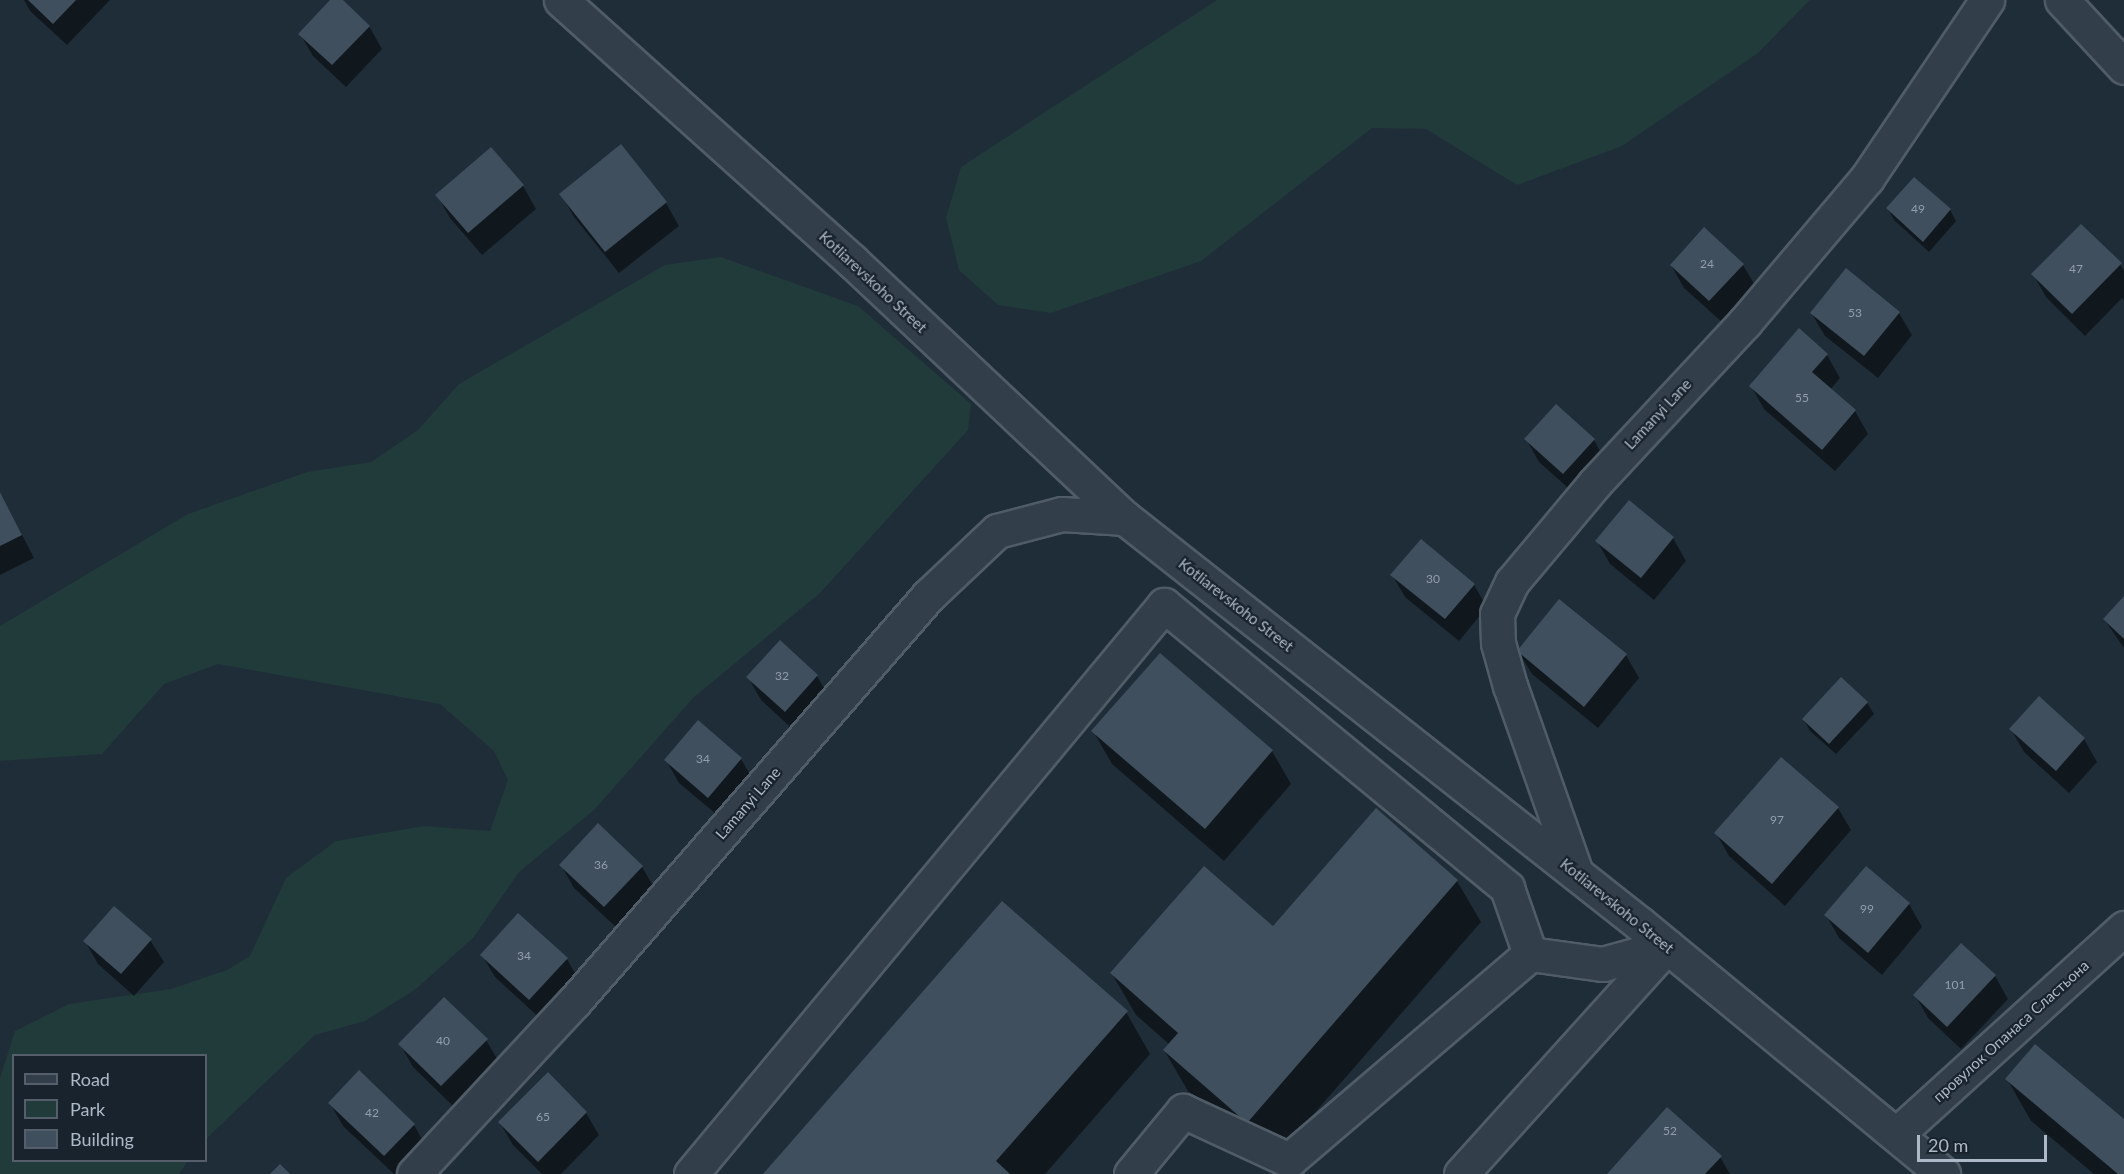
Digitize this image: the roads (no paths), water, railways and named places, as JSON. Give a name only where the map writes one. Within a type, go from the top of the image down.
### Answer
[{"type":"street","name":"Kotliarevskoho Street","points":[[561,0],[852,261],[1125,518],[1667,946],[1897,1134],[1942,1174]]},
{"type":"street","name":"Lamanyi Lane","points":[[1576,873],[1510,686],[1498,643],[1497,614],[1512,582],[1595,483],[1744,322],[1867,178],[1987,0]]},
{"type":"street","points":[[2062,0],[2124,67]]},
{"type":"street","name":"Lamanyi Lane","points":[[414,1174],[574,1002],[928,596],[998,531],[1062,514],[1125,518]]},
{"type":"street","points":[[691,1174],[1164,605],[1507,888],[1530,954]]},
{"type":"street","name":"провулок Опанаса Сластьона","points":[[1897,1134],[2124,928]]},
{"type":"street","points":[[1131,1174],[1183,1111],[1288,1160],[1530,954],[1603,964],[1667,946]]},
{"type":"street","points":[[1461,1174],[1667,946]]}]
